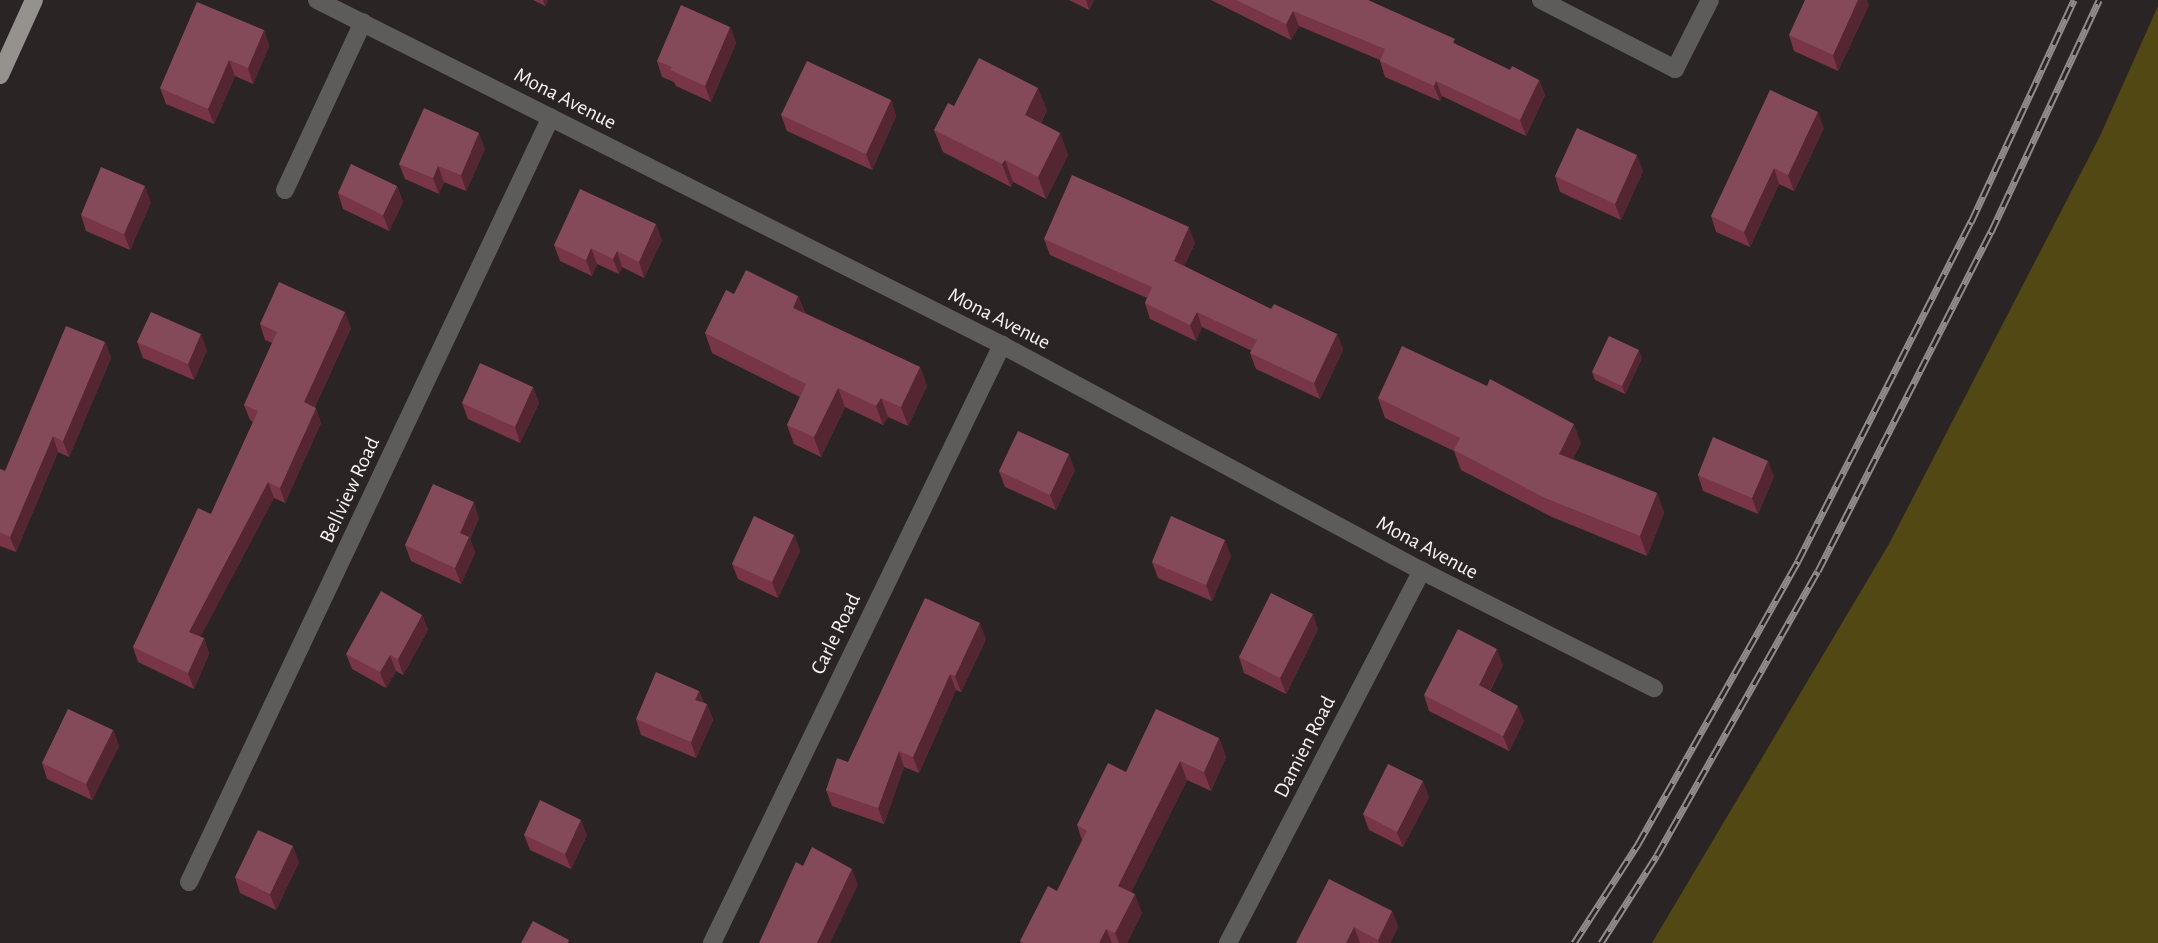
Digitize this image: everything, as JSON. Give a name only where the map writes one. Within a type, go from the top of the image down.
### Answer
[{"type":"main road","points":[[0,75],[3,58],[34,0]]},
{"type":"street","name":"Mona Avenue","points":[[317,0],[1002,345],[1422,571],[1654,688]]},
{"type":"street","points":[[1540,0],[1675,69],[1710,0]]},
{"type":"street","points":[[285,190],[363,22]]},
{"type":"street","name":"Bellview Road","points":[[189,882],[552,117]]},
{"type":"street","name":"Carle Road","points":[[712,943],[1002,345]]},
{"type":"street","name":"Damien Road","points":[[1228,943],[1422,571]]},
{"type":"shaded area","points":[[2158,6],[2158,943],[1652,943],[1889,544],[2100,136]]},
{"type":"building","points":[[1236,0],[1368,0],[1455,39],[1453,43],[1510,70],[1512,66],[1539,80],[1520,120],[1436,81],[1434,86],[1380,61],[1385,49],[1293,11],[1286,24]]},
{"type":"building","points":[[1805,0],[1858,0],[1833,55],[1789,35]]},
{"type":"building","points":[[197,2],[264,30],[248,68],[229,60],[208,109],[160,88]]},
{"type":"building","points":[[681,5],[730,27],[705,86],[670,70],[672,67],[657,61]]},
{"type":"building","points":[[979,58],[1038,88],[1025,115],[1060,133],[1038,177],[1005,160],[1002,164],[934,130],[948,103],[954,106]]},
{"type":"building","points":[[807,61],[891,100],[866,154],[781,115]]},
{"type":"building","points":[[1770,90],[1818,112],[1788,175],[1774,168],[1744,232],[1711,216]]},
{"type":"building","points":[[424,108],[479,133],[461,175],[438,166],[433,178],[399,164]]},
{"type":"building","points":[[1577,128],[1637,155],[1615,204],[1555,176]]},
{"type":"building","points":[[351,164],[397,186],[383,215],[338,193]]},
{"type":"building","points":[[101,167],[145,186],[124,234],[81,215]]},
{"type":"building","points":[[1072,175],[1189,227],[1174,261],[1271,309],[1274,304],[1337,334],[1314,383],[1250,353],[1257,340],[1197,312],[1190,325],[1145,303],[1152,287],[1044,239]]},
{"type":"building","points":[[580,189],[656,224],[639,262],[617,251],[613,259],[591,248],[586,260],[554,245]]},
{"type":"building","points":[[746,270],[798,296],[793,308],[920,367],[901,407],[881,398],[876,406],[838,388],[814,437],[787,425],[806,384],[705,333],[726,290],[734,294]]},
{"type":"building","points":[[279,282],[345,312],[304,402],[316,408],[280,488],[268,482],[189,632],[204,638],[188,673],[133,647],[198,508],[211,514],[258,411],[244,405],[277,332],[260,324]]},
{"type":"building","points":[[151,312],[201,334],[188,364],[137,342]]},
{"type":"building","points":[[66,326],[105,342],[63,441],[53,436],[10,537],[0,532],[0,469],[5,471]]},
{"type":"building","points":[[1609,336],[1639,350],[1622,386],[1592,372]]},
{"type":"building","points":[[1402,346],[1487,386],[1490,379],[1574,424],[1559,454],[1657,493],[1640,536],[1545,498],[1454,450],[1460,438],[1378,398]]},
{"type":"building","points":[[480,363],[533,387],[515,427],[462,403]]},
{"type":"building","points":[[1018,431],[1069,454],[1050,495],[999,471]]},
{"type":"building","points":[[1713,437],[1768,461],[1752,498],[1698,475]]},
{"type":"building","points":[[433,484],[474,502],[460,533],[469,537],[455,568],[405,545]]},
{"type":"building","points":[[754,516],[794,535],[772,582],[732,564]]},
{"type":"building","points":[[1171,516],[1225,540],[1206,585],[1152,562]]},
{"type":"building","points":[[381,591],[422,615],[398,659],[390,655],[380,672],[346,654]]},
{"type":"building","points":[[1271,593],[1313,614],[1280,678],[1239,657]]},
{"type":"building","points":[[925,598],[980,623],[955,676],[950,674],[913,757],[899,751],[878,808],[826,790],[837,758],[848,762]]},
{"type":"building","points":[[1458,629],[1497,649],[1479,685],[1518,706],[1503,736],[1424,695]]},
{"type":"building","points":[[656,672],[699,691],[695,700],[707,704],[691,742],[636,719]]},
{"type":"building","points":[[68,709],[113,730],[86,784],[42,763]]},
{"type":"building","points":[[1156,709],[1219,738],[1204,772],[1180,761],[1118,886],[1135,894],[1115,933],[1106,929],[1099,943],[1024,943],[1020,941],[1048,886],[1057,891],[1087,831],[1077,825],[1108,763],[1126,772]]},
{"type":"building","points":[[1388,764],[1423,781],[1397,832],[1363,814]]},
{"type":"building","points":[[540,800],[581,820],[565,854],[524,835]]},
{"type":"building","points":[[258,830],[293,846],[270,894],[235,877]]},
{"type":"building","points":[[812,847],[852,869],[817,943],[759,943],[796,862],[803,866]]},
{"type":"building","points":[[1329,879],[1392,911],[1378,940],[1354,927],[1346,943],[1296,943]]},
{"type":"building","points":[[533,921],[569,940],[568,943],[521,943]]},
{"type":"railway","points":[[1574,943],[1638,844],[1798,561],[1971,222],[2074,0]]},
{"type":"railway","points":[[1601,943],[1657,855],[1818,571],[1991,232],[2099,0]]}]
